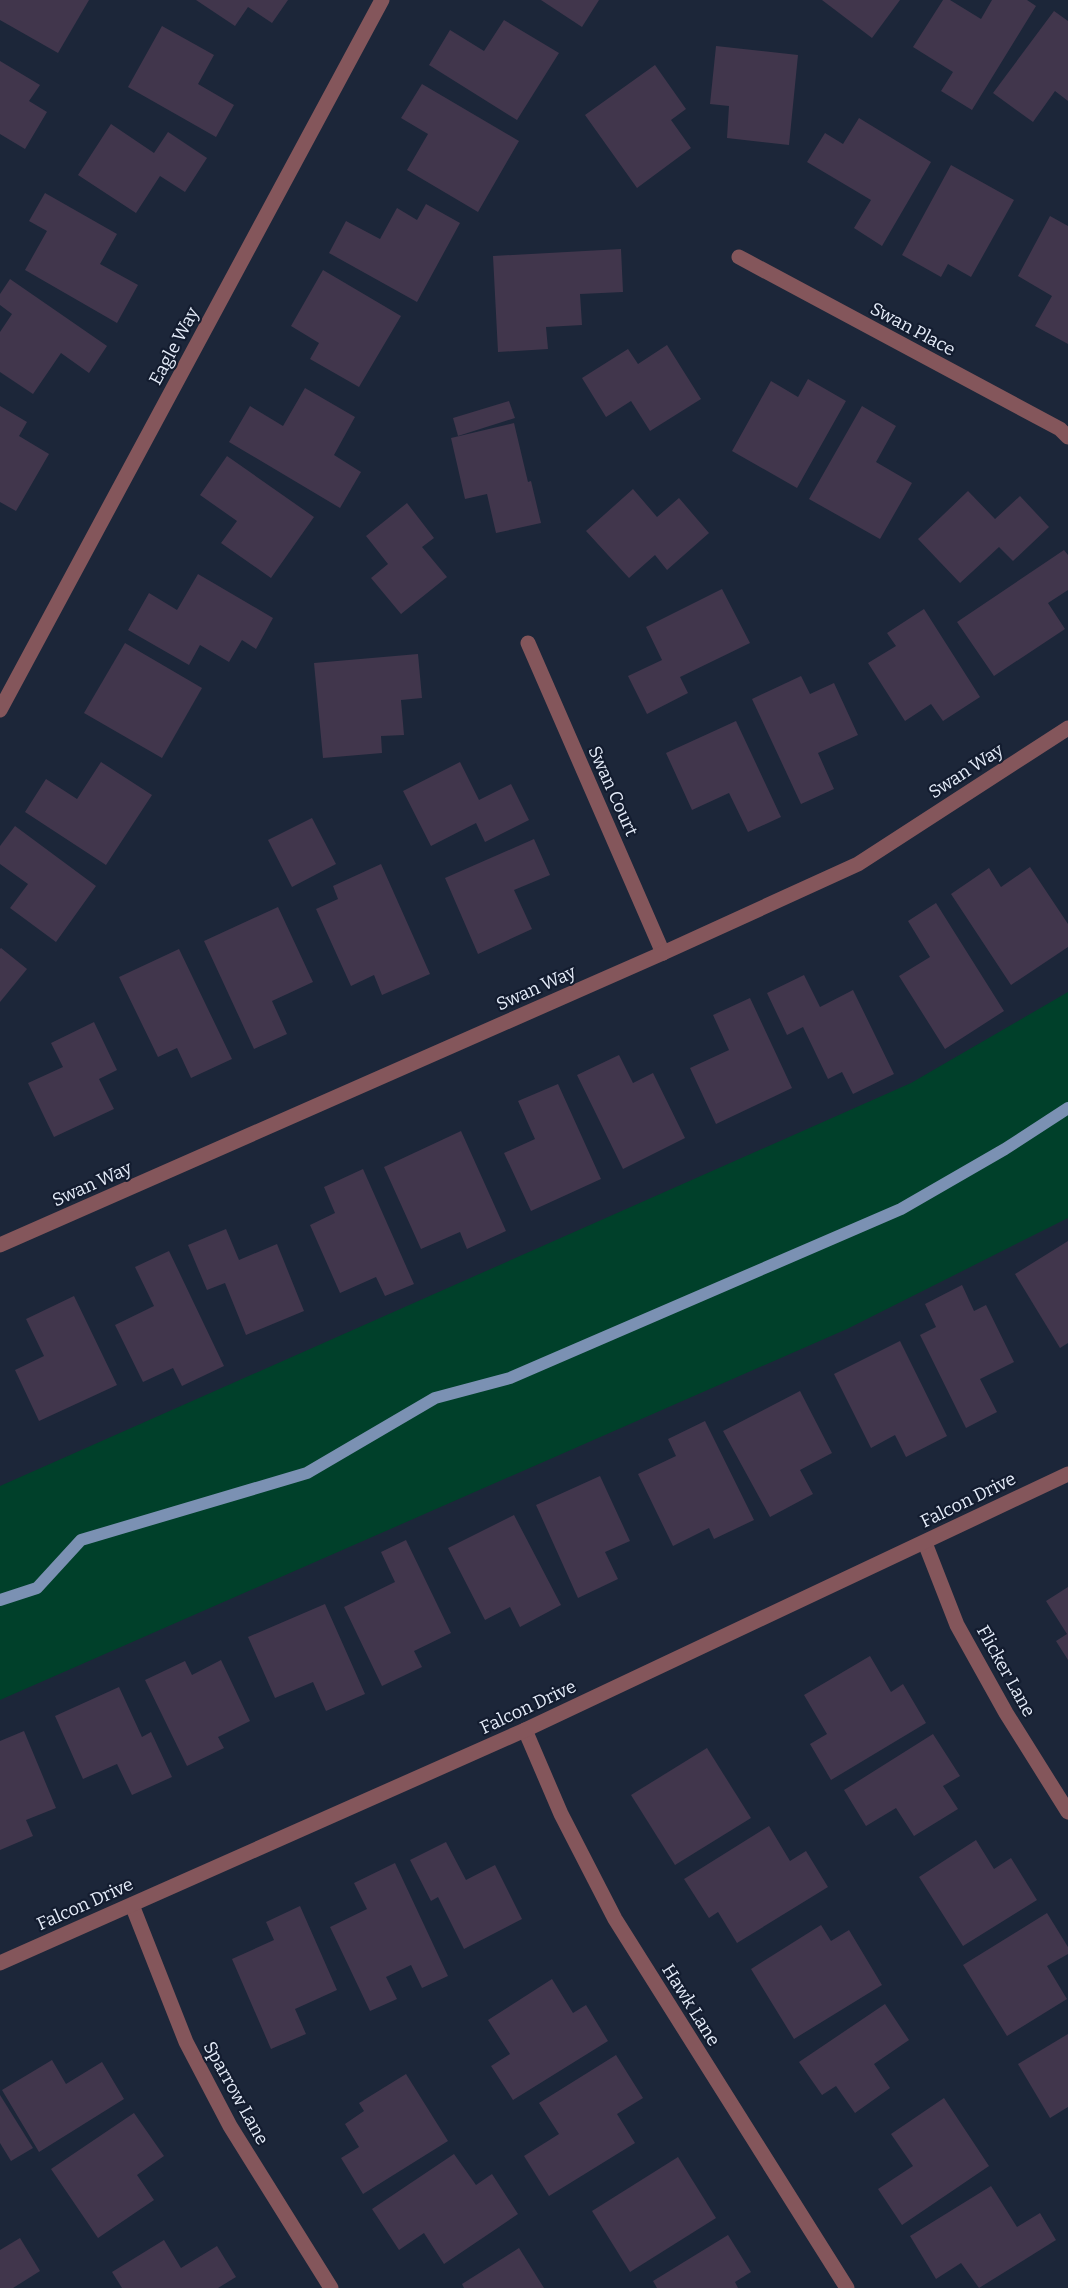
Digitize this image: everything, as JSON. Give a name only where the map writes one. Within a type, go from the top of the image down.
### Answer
[{"type":"street","name":"Eagle Way","points":[[0,710],[382,0]]},
{"type":"street","name":"Swan Place","points":[[739,257],[1060,429],[1068,437]]},
{"type":"street","name":"Swan Court","points":[[528,643],[663,953]]},
{"type":"street","name":"Swan Way","points":[[0,1245],[663,953],[858,864],[1068,728]]},
{"type":"street","name":"Falcon Drive","points":[[0,1963],[525,1730],[1068,1474]]},
{"type":"street","name":"Flicker Lane","points":[[925,1543],[957,1625],[1006,1713],[1068,1812]]},
{"type":"street","name":"Hawk Lane","points":[[525,1730],[561,1814],[615,1920],[847,2288]]},
{"type":"street","name":"Sparrow Lane","points":[[132,1905],[186,2042],[230,2126],[331,2288]]},
{"type":"green space","points":[[1068,992],[1068,1218],[847,1329],[0,1700],[0,1486],[911,1083]]},
{"type":"building","points":[[0,0],[89,0],[58,53],[0,20]]},
{"type":"building","points":[[196,0],[288,0],[272,23],[248,7],[235,26]]},
{"type":"building","points":[[541,0],[599,0],[582,27]]},
{"type":"building","points":[[822,0],[900,0],[872,38]]},
{"type":"building","points":[[943,0],[950,0],[981,19],[992,0],[1027,0],[1036,6],[972,110],[941,91],[953,72],[913,47]]},
{"type":"building","points":[[1054,11],[1068,21],[1068,101],[1055,91],[1033,122],[993,93]]},
{"type":"building","points":[[504,20],[559,53],[517,120],[429,65],[450,30],[484,51]]},
{"type":"building","points":[[162,26],[214,55],[198,84],[234,105],[216,137],[128,87]]},
{"type":"building","points":[[716,46],[798,55],[789,145],[727,138],[729,106],[710,104]]},
{"type":"building","points":[[0,61],[40,85],[29,101],[47,112],[25,149],[0,134]]},
{"type":"building","points":[[655,65],[686,109],[671,120],[691,148],[637,188],[585,115]]},
{"type":"building","points":[[422,84],[519,141],[478,212],[407,170],[428,134],[401,118]]},
{"type":"building","points":[[859,118],[931,162],[882,246],[854,228],[871,200],[807,162],[825,133],[843,144]]},
{"type":"building","points":[[111,124],[154,153],[168,132],[207,158],[185,192],[160,176],[136,213],[78,175]]},
{"type":"building","points":[[951,165],[1014,200],[971,277],[948,264],[941,277],[902,255]]},
{"type":"building","points":[[45,193],[117,234],[100,264],[138,285],[117,323],[25,270],[47,231],[29,221]]},
{"type":"building","points":[[426,204],[460,223],[417,302],[329,253],[346,221],[380,239],[397,208],[417,220]]},
{"type":"building","points":[[1050,216],[1068,226],[1068,344],[1035,326],[1052,296],[1018,276]]},
{"type":"building","points":[[621,249],[623,292],[580,294],[582,325],[546,327],[548,349],[498,352],[493,256]]},
{"type":"building","points":[[323,270],[401,316],[359,387],[310,359],[319,343],[291,326]]},
{"type":"building","points":[[10,279],[107,346],[89,373],[61,353],[33,394],[0,372],[0,332],[12,314],[0,305],[0,294]]},
{"type":"building","points":[[667,345],[701,399],[650,431],[631,401],[606,417],[582,378],[628,349],[638,364]]},
{"type":"building","points":[[808,379],[846,401],[797,488],[732,451],[771,381],[798,397]]},
{"type":"building","points":[[305,388],[355,417],[334,455],[361,472],[340,508],[229,442],[250,406],[283,426]]},
{"type":"building","points":[[509,401],[515,418],[458,436],[453,418]]},
{"type":"building","points":[[0,406],[27,422],[19,436],[49,454],[16,511],[0,502]]},
{"type":"building","points":[[862,406],[896,426],[876,462],[912,483],[880,539],[809,499]]},
{"type":"building","points":[[514,423],[528,482],[531,481],[541,523],[496,533],[487,494],[465,499],[451,438]]},
{"type":"building","points":[[227,456],[314,517],[271,578],[221,543],[237,521],[200,495]]},
{"type":"building","points":[[633,489],[657,517],[679,498],[709,533],[667,570],[655,555],[629,578],[586,531]]},
{"type":"building","points":[[968,491],[995,519],[1020,496],[1049,527],[1013,561],[999,547],[960,583],[918,539]]},
{"type":"building","points":[[407,503],[434,538],[422,547],[447,577],[401,614],[371,578],[388,564],[366,536]]},
{"type":"building","points":[[1064,550],[1068,555],[1068,590],[1048,603],[1065,629],[994,676],[957,622]]},
{"type":"building","points":[[198,574],[273,618],[256,649],[242,640],[229,662],[200,645],[189,665],[128,630],[149,593],[177,610]]},
{"type":"building","points":[[722,589],[750,643],[680,677],[688,693],[647,714],[628,676],[662,660],[646,627]]},
{"type":"building","points":[[924,609],[980,697],[943,721],[931,704],[905,721],[868,663],[896,646],[887,633]]},
{"type":"building","points":[[125,643],[202,688],[162,758],[84,713]]},
{"type":"building","points":[[418,654],[422,698],[401,700],[404,735],[381,736],[382,753],[323,758],[314,663]]},
{"type":"building","points":[[801,676],[810,694],[834,683],[858,735],[818,753],[834,789],[801,804],[752,699]]},
{"type":"building","points":[[736,721],[781,817],[748,832],[729,793],[692,810],[666,753]]},
{"type":"building","points":[[101,762],[152,795],[106,865],[25,812],[46,779],[77,799]]},
{"type":"building","points":[[460,762],[479,800],[511,784],[529,820],[485,842],[476,823],[431,846],[403,791]]},
{"type":"building","points":[[312,818],[336,864],[292,887],[268,840]]},
{"type":"building","points":[[15,826],[96,886],[56,942],[10,908],[28,884],[0,864],[0,846]]},
{"type":"building","points":[[534,839],[550,875],[514,890],[532,929],[478,954],[445,878]]},
{"type":"building","points":[[381,864],[430,974],[382,995],[374,975],[351,986],[316,909],[338,899],[333,886]]},
{"type":"building","points":[[1030,867],[1068,924],[1068,947],[1011,985],[951,894],[989,868],[1001,887]]},
{"type":"building","points":[[936,903],[1004,1011],[945,1049],[899,976],[930,957],[908,921]]},
{"type":"building","points":[[278,907],[313,982],[272,1001],[287,1034],[254,1049],[204,941]]},
{"type":"building","points":[[0,949],[27,969],[0,1002]]},
{"type":"building","points":[[179,949],[232,1059],[191,1078],[177,1048],[158,1057],[119,977]]},
{"type":"building","points":[[804,975],[820,1007],[853,990],[894,1074],[853,1094],[842,1072],[828,1079],[803,1027],[787,1035],[767,993]]},
{"type":"building","points":[[750,998],[792,1088],[716,1124],[690,1068],[729,1050],[713,1015]]},
{"type":"building","points":[[94,1022],[117,1070],[99,1079],[114,1109],[54,1137],[28,1083],[63,1067],[51,1043]]},
{"type":"building","points":[[619,1055],[633,1083],[653,1073],[685,1138],[623,1169],[577,1075]]},
{"type":"building","points":[[558,1084],[601,1179],[531,1211],[504,1153],[535,1139],[518,1101]]},
{"type":"building","points":[[461,1131],[506,1231],[467,1249],[460,1232],[421,1249],[384,1167]]},
{"type":"building","points":[[363,1169],[414,1284],[385,1296],[376,1277],[340,1293],[310,1225],[335,1213],[324,1187]]},
{"type":"building","points":[[226,1229],[239,1260],[277,1244],[304,1311],[246,1335],[225,1283],[207,1290],[188,1245]]},
{"type":"building","points":[[1068,1241],[1068,1343],[1060,1348],[1015,1274]]},
{"type":"building","points":[[169,1251],[224,1366],[182,1386],[173,1368],[143,1382],[115,1325],[154,1306],[135,1267]]},
{"type":"building","points":[[962,1285],[974,1311],[986,1305],[1014,1362],[980,1379],[997,1412],[966,1428],[920,1335],[936,1327],[925,1304]]},
{"type":"building","points":[[74,1296],[117,1385],[39,1421],[15,1370],[44,1356],[26,1319]]},
{"type":"building","points":[[900,1341],[947,1436],[906,1457],[895,1435],[871,1448],[834,1374]]},
{"type":"building","points":[[800,1391],[832,1453],[800,1470],[813,1494],[770,1517],[723,1431]]},
{"type":"building","points":[[705,1421],[754,1520],[714,1539],[709,1528],[673,1546],[638,1474],[676,1456],[668,1439]]},
{"type":"building","points":[[600,1476],[630,1541],[605,1552],[618,1579],[578,1598],[536,1505]]},
{"type":"building","points":[[514,1515],[561,1605],[520,1627],[510,1607],[485,1620],[448,1548]]},
{"type":"building","points":[[406,1540],[451,1633],[414,1651],[422,1667],[382,1686],[344,1607],[395,1582],[381,1552]]},
{"type":"building","points":[[1068,1587],[1068,1660],[1056,1641],[1067,1634],[1046,1601]]},
{"type":"building","points":[[325,1604],[365,1694],[326,1711],[313,1682],[275,1698],[248,1637]]},
{"type":"building","points":[[870,1656],[891,1692],[903,1684],[926,1723],[831,1780],[810,1744],[827,1734],[804,1695]]},
{"type":"building","points":[[221,1660],[250,1721],[218,1737],[224,1748],[187,1766],[145,1680],[185,1661],[192,1675]]},
{"type":"building","points":[[119,1687],[142,1737],[151,1732],[172,1777],[132,1795],[117,1764],[83,1779],[55,1716]]},
{"type":"building","points":[[24,1731],[56,1808],[26,1820],[33,1836],[0,1850],[0,1741]]},
{"type":"building","points":[[933,1734],[960,1776],[943,1786],[958,1809],[914,1836],[896,1808],[866,1826],[844,1790]]},
{"type":"building","points":[[707,1748],[751,1818],[675,1865],[631,1795]]},
{"type":"building","points":[[769,1826],[790,1861],[806,1851],[828,1887],[737,1943],[718,1912],[709,1918],[684,1879]]},
{"type":"building","points":[[976,1840],[994,1869],[1011,1858],[1037,1900],[963,1946],[919,1877]]},
{"type":"building","points":[[446,1842],[466,1880],[495,1865],[522,1919],[464,1949],[438,1897],[431,1901],[410,1860]]},
{"type":"building","points":[[395,1863],[448,1976],[422,1988],[411,1965],[386,1977],[397,1999],[370,2011],[330,1927],[367,1909],[354,1883]]},
{"type":"building","points":[[300,1906],[337,1990],[295,2009],[306,2034],[271,2049],[232,1959],[274,1940],[266,1922]]},
{"type":"building","points":[[1047,1913],[1068,1947],[1068,1954],[1047,1966],[1067,1999],[1007,2036],[963,1965]]},
{"type":"building","points":[[821,1925],[831,1941],[849,1930],[882,1985],[794,2039],[751,1969]]},
{"type":"building","points":[[552,1979],[573,2013],[586,2005],[608,2041],[513,2100],[491,2066],[510,2054],[488,2020]]},
{"type":"building","points":[[885,2004],[909,2040],[874,2064],[890,2088],[855,2113],[836,2086],[822,2095],[799,2062]]},
{"type":"building","points":[[1068,2034],[1068,2107],[1050,2118],[1018,2064]]},
{"type":"building","points":[[616,2055],[643,2098],[617,2114],[635,2143],[549,2196],[524,2156],[559,2134],[539,2103]]},
{"type":"building","points":[[52,2060],[66,2084],[102,2062],[124,2099],[39,2152],[2,2090]]},
{"type":"building","points":[[406,2074],[448,2141],[363,2194],[341,2158],[359,2147],[345,2124],[364,2111],[359,2103]]},
{"type":"building","points":[[0,2095],[33,2148],[11,2161],[0,2143]]},
{"type":"building","points":[[944,2098],[989,2166],[902,2225],[878,2189],[913,2166],[891,2134]]},
{"type":"building","points":[[134,2113],[164,2156],[137,2175],[154,2200],[98,2238],[51,2169]]},
{"type":"building","points":[[454,2154],[476,2185],[492,2174],[518,2214],[444,2264],[424,2233],[399,2250],[372,2209]]},
{"type":"building","points":[[678,2157],[716,2218],[630,2272],[592,2211]]},
{"type":"building","points":[[991,2186],[1017,2227],[1040,2213],[1056,2240],[979,2288],[961,2263],[936,2279],[910,2236]]},
{"type":"building","points":[[728,2235],[751,2272],[735,2282],[738,2288],[657,2288],[653,2281]]},
{"type":"building","points":[[20,2238],[40,2271],[13,2288],[0,2288],[0,2250]]},
{"type":"building","points":[[164,2240],[181,2268],[217,2246],[236,2277],[218,2288],[122,2288],[112,2272]]},
{"type":"building","points":[[519,2248],[544,2288],[464,2288],[462,2284]]},
{"type":"waterway","points":[[0,1600],[37,1588],[81,1540],[307,1473],[435,1398],[510,1378],[901,1209],[1005,1149],[1068,1108]]}]
